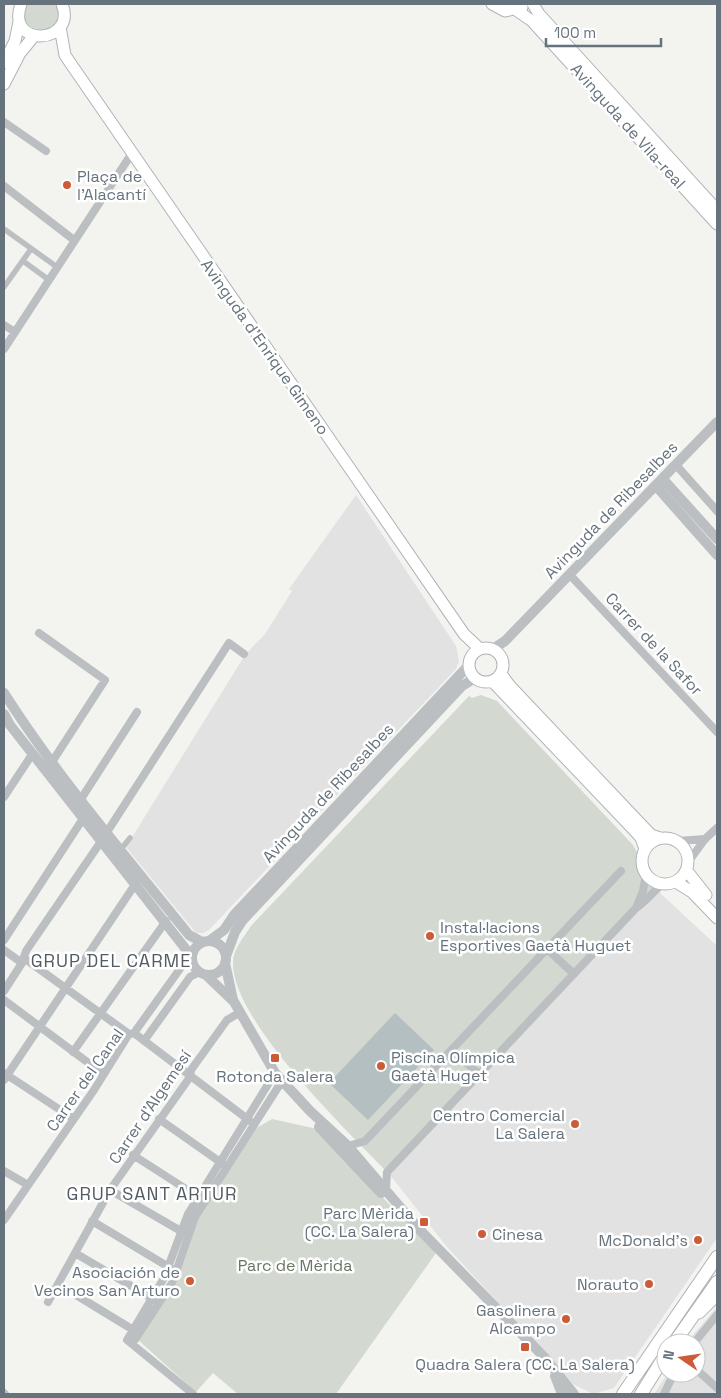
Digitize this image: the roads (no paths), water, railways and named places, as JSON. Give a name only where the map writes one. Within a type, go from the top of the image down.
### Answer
[{"type":"main road","name":"Avinguda d'Enrique Gimeno","points":[[62,4],[64,13],[60,27],[65,55]]},
{"type":"main road","points":[[492,4],[505,11],[521,7]]},
{"type":"main road","name":"Avinguda de Vila-real","points":[[533,4],[539,14],[717,210]]},
{"type":"main road","name":"Avinguda de Vila-real","points":[[521,7],[717,224]]},
{"type":"main road","name":"Avinguda d'Enrique Gimeno","points":[[17,10],[25,31],[38,37],[65,55],[467,639],[473,656]]},
{"type":"main road","points":[[4,63],[15,41],[17,10]]},
{"type":"main road","points":[[4,84],[20,53],[38,37],[52,34],[60,27]]},
{"type":"main road","points":[[497,652],[504,664],[497,678],[483,683],[474,678],[473,656],[497,652]]},
{"type":"main road","points":[[497,678],[510,686],[651,835],[678,841],[686,850],[688,866],[697,886],[717,907]]},
{"type":"main road","points":[[497,678],[641,838],[645,849]]},
{"type":"main road","points":[[660,838],[651,842],[645,849],[642,862],[646,874],[653,881],[662,884],[676,882],[692,892],[717,918]]},
{"type":"main road","points":[[676,882],[688,866]]},
{"type":"main road","points":[[623,1394],[717,1258]]},
{"type":"main road","points":[[682,1333],[717,1282]]},
{"type":"main road","points":[[693,1318],[717,1295]]},
{"type":"main road","points":[[641,1394],[656,1370]]},
{"type":"street","points":[[4,122],[46,151]]},
{"type":"street","points":[[4,349],[132,153]]},
{"type":"street","points":[[4,186],[74,240]]},
{"type":"street","points":[[4,229],[57,267]]},
{"type":"street","points":[[4,288],[32,249]]},
{"type":"street","points":[[23,261],[49,280]]},
{"type":"street","points":[[4,325],[15,332]]},
{"type":"street","name":"Avinguda de Ribesalbes","points":[[497,652],[717,422]]},
{"type":"street","points":[[676,465],[717,511]]},
{"type":"street","points":[[659,482],[717,539]]},
{"type":"street","points":[[659,482],[717,555]]},
{"type":"street","name":"Carrer de la Safor","points":[[570,576],[717,732]]},
{"type":"street","points":[[39,633],[105,680],[49,766]]},
{"type":"street","points":[[4,991],[229,644],[244,654]]},
{"type":"street","name":"Avinguda de Ribesalbes","points":[[205,942],[224,930],[234,915],[473,656]]},
{"type":"street","name":"Avinguda de Ribesalbes","points":[[226,959],[234,932],[242,921],[462,686],[474,678]]},
{"type":"street","points":[[4,693],[10,725],[33,753],[49,766]]},
{"type":"street","points":[[6,709],[20,718],[49,766],[140,881],[189,935],[205,942],[220,945],[226,959],[233,1000],[240,1013],[279,1077],[310,1111],[320,1129],[381,1181],[416,1226],[546,1359],[574,1394]]},
{"type":"street","points":[[78,803],[137,712]]},
{"type":"street","points":[[10,725],[20,718]]},
{"type":"street","points":[[4,797],[33,753]]},
{"type":"street","points":[[78,803],[84,817],[121,849],[166,921],[203,973],[233,1000]]},
{"type":"street","points":[[4,940],[84,817]]},
{"type":"street","points":[[688,866],[705,839],[717,828]]},
{"type":"street","points":[[121,849],[130,838]]},
{"type":"street","points":[[678,841],[705,839]]},
{"type":"street","points":[[344,1148],[365,1141],[621,871]]},
{"type":"street","points":[[636,908],[643,891],[646,874]]},
{"type":"street","points":[[74,1119],[5,1076],[140,881]]},
{"type":"street","points":[[381,1181],[386,1172],[636,908],[662,884]]},
{"type":"street","points":[[73,1052],[166,921]]},
{"type":"street","points":[[192,958],[195,948],[205,942]]},
{"type":"street","points":[[547,949],[574,974]]},
{"type":"street","points":[[4,950],[65,987],[144,1041],[250,1121]]},
{"type":"street","name":"Carrer del Canal","points":[[4,1220],[74,1119],[102,1073],[182,966],[192,958]]},
{"type":"street","points":[[203,973],[214,974],[221,970],[226,959]]},
{"type":"street","name":"Carrer del Canal","points":[[144,1041],[190,977],[203,973]]},
{"type":"street","points":[[4,1000],[102,1073]]},
{"type":"street","name":"Carrer d'Algemesí","points":[[48,1302],[92,1221],[133,1155],[190,1077],[191,1070],[227,1020],[240,1013]]},
{"type":"street","points":[[452,1050],[479,1074]]},
{"type":"street","points":[[193,1394],[129,1342],[155,1301],[172,1283],[172,1269],[185,1233],[195,1217],[202,1199],[279,1077]]},
{"type":"street","points":[[159,1119],[224,1164]]},
{"type":"street","points":[[344,1148],[400,1213],[416,1226]]},
{"type":"street","points":[[133,1155],[202,1199]]},
{"type":"street","points":[[4,1171],[28,1185]]},
{"type":"street","points":[[381,1181],[386,1172]]},
{"type":"street","points":[[110,1190],[185,1233]]},
{"type":"street","points":[[92,1221],[172,1269]]},
{"type":"street","points":[[75,1253],[155,1301]]},
{"type":"street","points":[[58,1284],[136,1332]]},
{"type":"street","points":[[702,1333],[717,1315]]},
{"type":"street","points":[[546,1359],[562,1394]]},
{"type":"street","points":[[706,1378],[717,1388]]},
{"type":"place","name":"Plaça de l'Alacantí","points":[[67,185]]},
{"type":"place","name":"Instal·lacions Esportives Gaetà Huguet","points":[[430,936]]},
{"type":"place","name":"Rotonda Salera","points":[[275,1058]]},
{"type":"place","name":"Piscina Olímpica Gaetà Huget","points":[[381,1066]]},
{"type":"place","name":"Centro Comercial La Salera","points":[[575,1124]]},
{"type":"place","name":"Parc Mèrida (CC. La Salera)","points":[[424,1222]]},
{"type":"place","name":"Cinesa","points":[[482,1234]]},
{"type":"place","name":"McDonald's","points":[[698,1240]]},
{"type":"place","name":"Asociación de Vecinos San Arturo","points":[[190,1281]]},
{"type":"place","name":"Norauto","points":[[649,1284]]},
{"type":"place","name":"Gasolinera Alcampo","points":[[566,1319]]},
{"type":"place","name":"Quadra Salera (CC. La Salera)","points":[[525,1347]]},
{"type":"district","name":"GRUP DEL CARME","points":[[111,960]]},
{"type":"district","name":"GRUP SANT ARTUR","points":[[152,1193]]},
{"type":"park label","name":"Parc de Mèrida","points":[[295,1265]]}]
